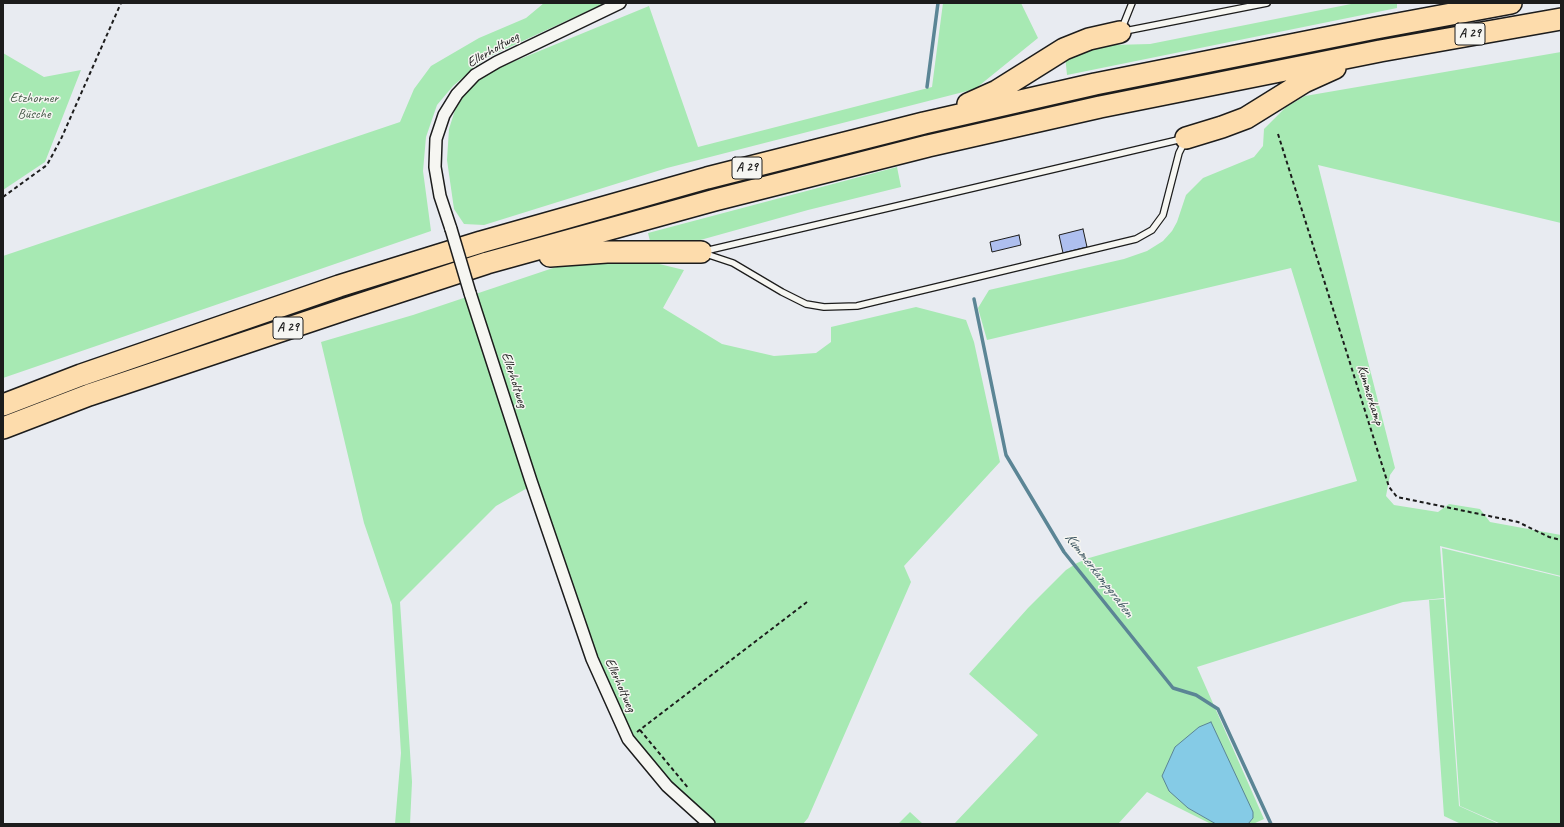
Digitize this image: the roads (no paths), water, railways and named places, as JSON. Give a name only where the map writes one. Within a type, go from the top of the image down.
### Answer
[{"type":"highway","name":"A 29","points":[[3,405],[80,375],[339,286],[481,242],[707,178],[924,123],[1095,84],[1376,28],[1511,3]]},
{"type":"highway","name":"A 29","points":[[3,428],[89,395],[487,263],[715,200],[928,146],[1100,107],[1380,51],[1561,19]]},
{"type":"highway","points":[[924,123],[997,91],[1064,49],[1089,40],[1120,32]]},
{"type":"highway","points":[[1186,138],[1246,118],[1304,82],[1330,70],[1380,51]]},
{"type":"highway","points":[[487,263],[570,254],[607,252],[701,252]]},
{"type":"street","name":"Ellerholtweg","points":[[620,3],[497,62],[475,75],[457,94],[444,115],[436,139],[435,167],[440,196],[470,293],[590,652],[628,739],[667,786],[709,824]]},
{"type":"lane","points":[[1120,32],[1132,3]]},
{"type":"lane","points":[[1120,32],[1268,3]]},
{"type":"lane","points":[[701,252],[1186,138]]},
{"type":"lane","points":[[701,252],[733,263],[782,292],[806,304],[824,308],[841,308],[880,300],[1136,239],[1152,230],[1163,215],[1179,153],[1186,138]]},
{"type":"water","points":[[1211,722],[1253,812],[1253,818],[1248,824],[1216,824],[1188,808],[1169,791],[1162,776],[1175,747],[1199,727]]},
{"type":"waterway","name":"Kummerkampgraben","points":[[927,87],[938,3]]},
{"type":"waterway","name":"Kummerkampgraben","points":[[974,299],[1006,455],[1064,552],[1173,688],[1196,695],[1218,709],[1271,824]]},
{"type":"park label","name":"Etzhorner Büsche","points":[[34,106]]}]
